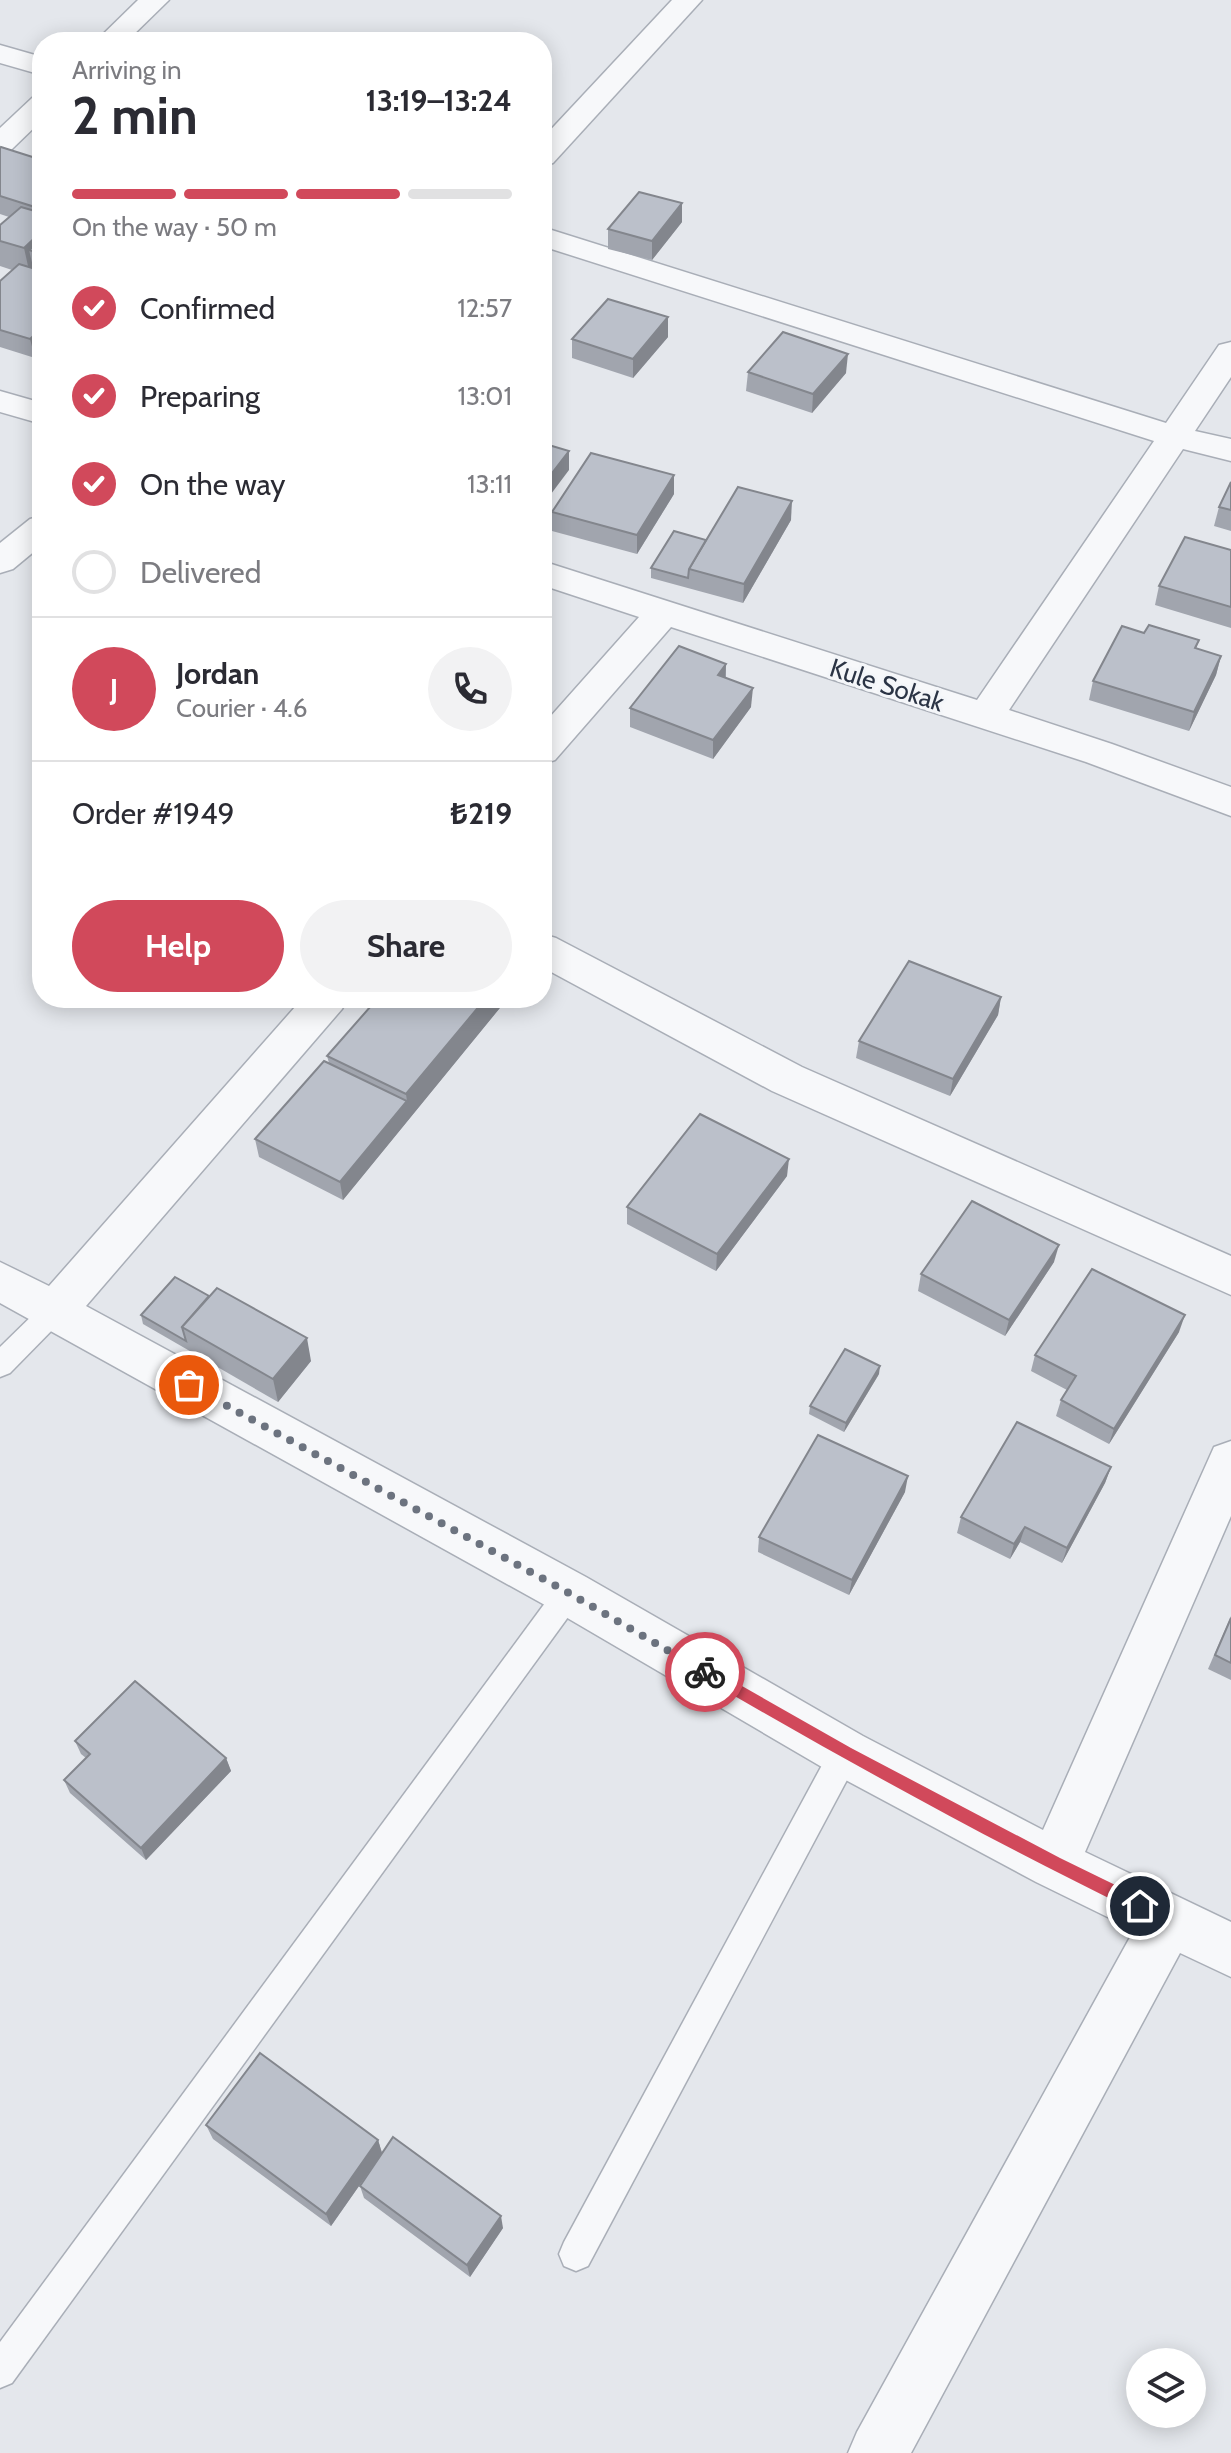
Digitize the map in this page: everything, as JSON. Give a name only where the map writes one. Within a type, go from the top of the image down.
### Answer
[{"type":"street","points":[[120,32],[155,0]]},
{"type":"street","points":[[552,146],[688,0]]},
{"type":"street","points":[[0,54],[32,63]]},
{"type":"street","points":[[0,144],[32,114]]},
{"type":"street","points":[[552,239],[1176,437],[1231,450]]},
{"type":"street","points":[[985,717],[1231,352]]},
{"type":"street","points":[[0,401],[32,411]]},
{"type":"street","points":[[0,561],[32,535]]},
{"type":"street","name":"Kule Sokak","points":[[552,576],[1099,753],[1231,802]]},
{"type":"street","points":[[552,740],[664,612]]},
{"type":"street","points":[[552,954],[787,1079],[1231,1276]]},
{"type":"street","points":[[54,1311],[318,1008]]},
{"type":"street","points":[[0,1281],[569,1593],[845,1753],[1054,1864],[1231,1950]]},
{"type":"street","points":[[1054,1864],[1231,1462]]},
{"type":"street","points":[[878,2453],[1169,1920]]},
{"type":"lane","points":[[0,1365],[54,1311]]},
{"type":"lane","points":[[0,2371],[569,1593]]},
{"type":"lane","points":[[576,2254],[845,1753]]},
{"type":"building","points":[[0,148],[32,157],[32,206],[0,196]]},
{"type":"building","points":[[639,192],[682,203],[652,241],[608,229]]},
{"type":"building","points":[[21,207],[32,210],[32,240],[24,248],[0,241],[0,225]]},
{"type":"building","points":[[19,264],[32,268],[30,339],[0,330],[0,281]]},
{"type":"building","points":[[608,299],[668,317],[633,359],[572,339]]},
{"type":"building","points":[[783,332],[848,354],[813,394],[748,372]]},
{"type":"building","points":[[552,446],[569,451],[552,473]]},
{"type":"building","points":[[591,453],[674,475],[637,535],[552,512]]},
{"type":"building","points":[[1231,482],[1231,510],[1219,507]]},
{"type":"building","points":[[738,487],[792,501],[744,584],[689,569]]},
{"type":"building","points":[[674,531],[706,540],[689,569],[688,578],[651,568]]},
{"type":"building","points":[[1185,537],[1231,550],[1231,607],[1159,586]]},
{"type":"building","points":[[1149,625],[1199,640],[1195,648],[1221,656],[1194,712],[1093,681],[1122,626],[1144,633]]},
{"type":"building","points":[[679,646],[726,664],[718,675],[753,688],[713,740],[630,708]]},
{"type":"building","points":[[909,961],[1001,997],[953,1079],[859,1041]]},
{"type":"building","points":[[369,1008],[478,1008],[406,1094],[327,1056]]},
{"type":"building","points":[[324,1061],[407,1101],[340,1182],[255,1139]]},
{"type":"building","points":[[700,1114],[789,1159],[717,1254],[627,1207]]},
{"type":"building","points":[[972,1201],[1059,1245],[1009,1320],[921,1274]]},
{"type":"building","points":[[1092,1269],[1185,1315],[1114,1429],[1061,1400],[1076,1376],[1035,1355]]},
{"type":"building","points":[[175,1277],[209,1296],[182,1327],[186,1341],[141,1315]]},
{"type":"building","points":[[217,1288],[307,1338],[273,1379],[182,1327]]},
{"type":"building","points":[[845,1349],[880,1366],[846,1423],[810,1406]]},
{"type":"building","points":[[1017,1422],[1111,1467],[1067,1548],[1025,1527],[1014,1544],[961,1517]]},
{"type":"building","points":[[818,1435],[908,1476],[852,1580],[759,1537]]},
{"type":"building","points":[[1231,1618],[1231,1663],[1215,1655]]},
{"type":"building","points":[[135,1681],[226,1758],[141,1848],[64,1780],[90,1754],[75,1741]]},
{"type":"building","points":[[260,2053],[378,2140],[326,2214],[206,2125]]},
{"type":"building","points":[[393,2137],[501,2216],[467,2265],[360,2186]]},
{"type":"way so far","points":[[189,1385],[569,1593],[705,1672]]},
{"type":"route","points":[[705,1672],[845,1753],[1140,1906]]}]
